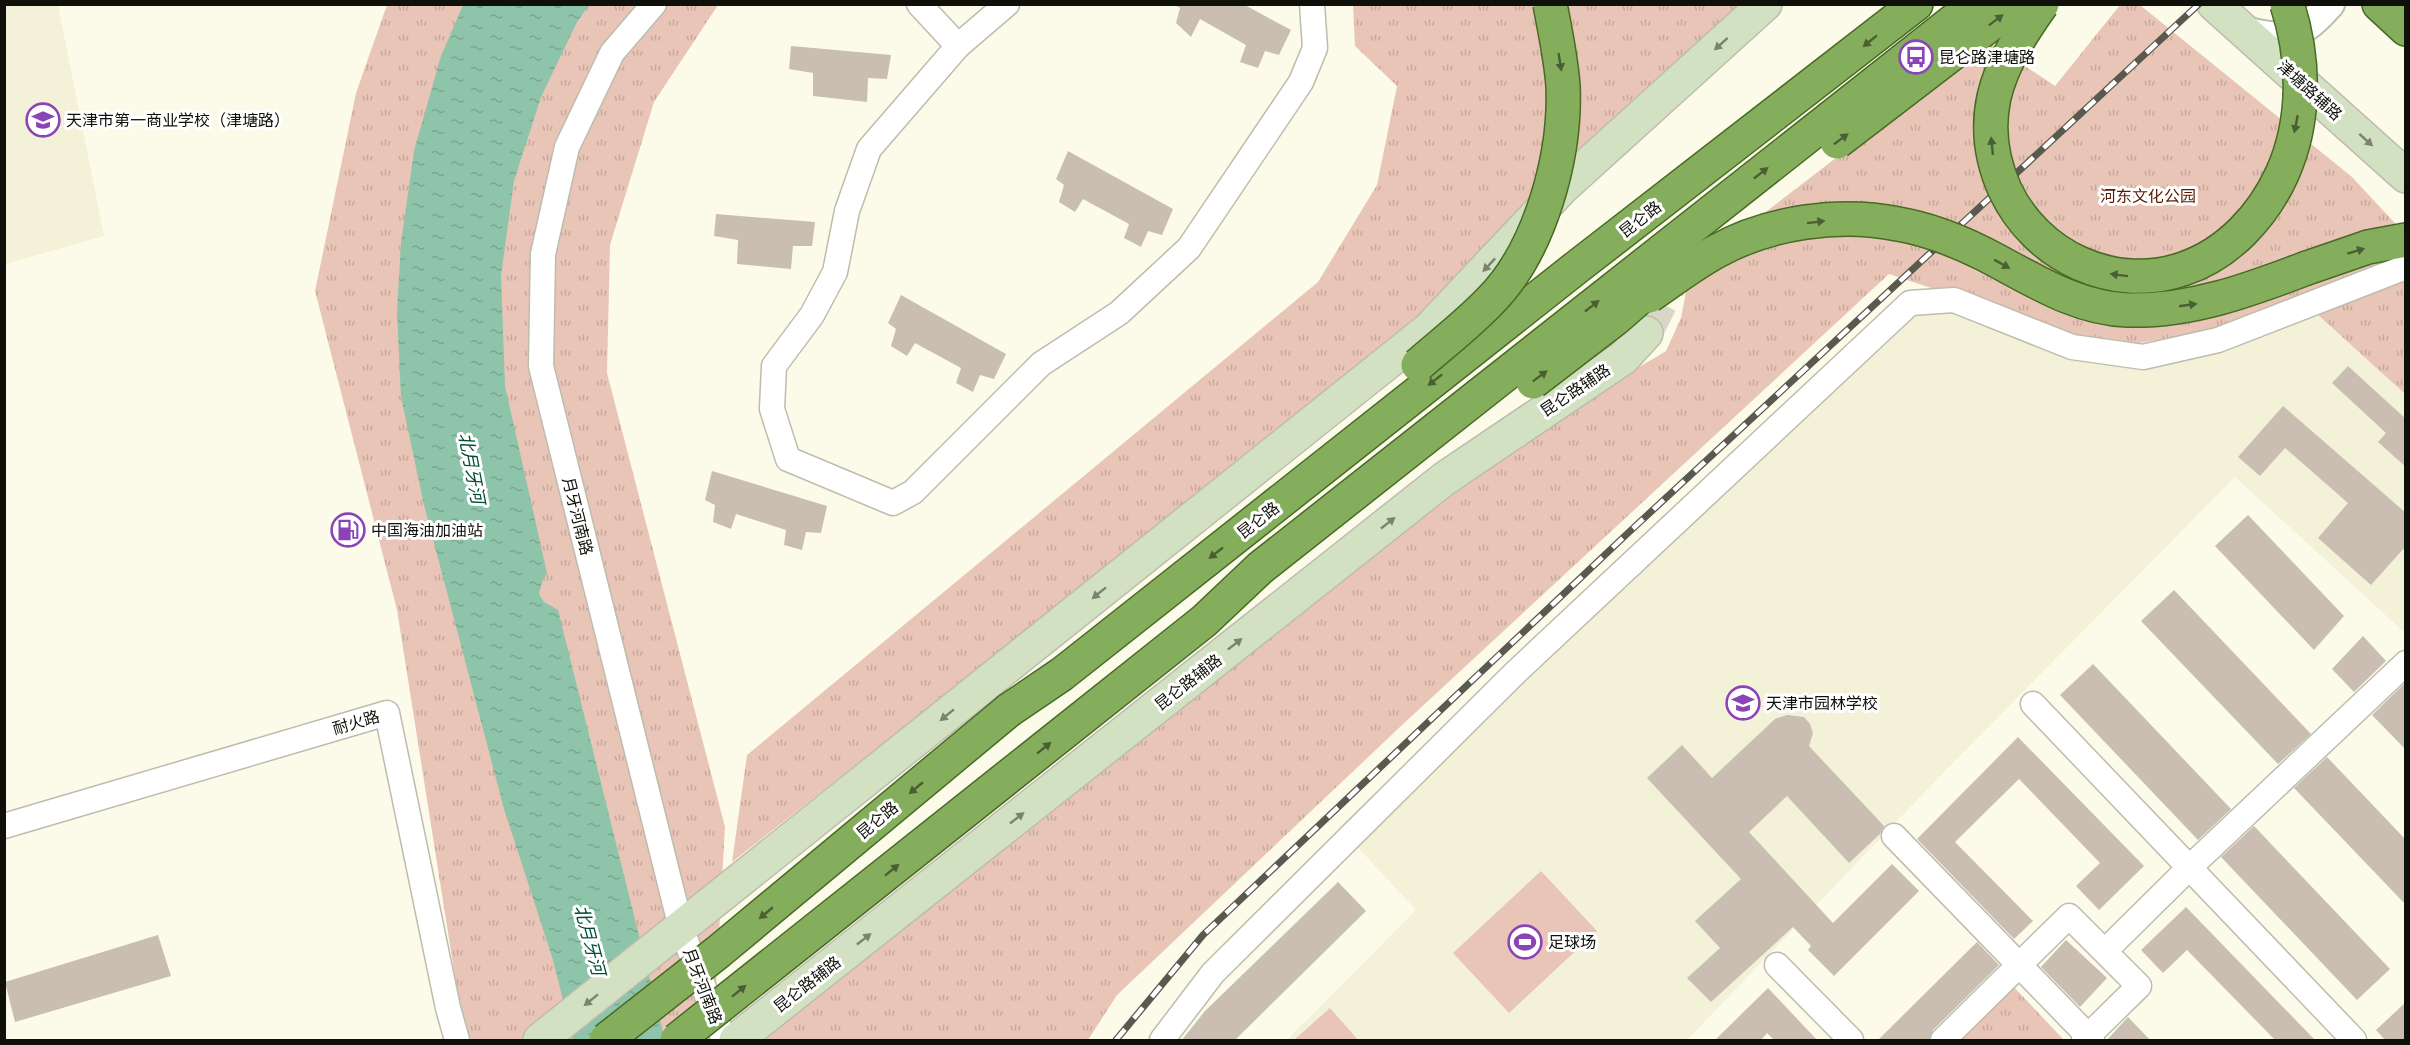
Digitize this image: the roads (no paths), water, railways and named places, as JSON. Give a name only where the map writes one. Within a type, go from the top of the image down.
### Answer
[{"type":"highway","points":[[1418,365],[1491,301],[1512,274],[1538,225],[1554,177],[1562,120],[1561,66],[1550,4]]},
{"type":"highway","points":[[1009,710],[1051,663],[1175,557],[1418,365],[1502,304],[1880,4]]},
{"type":"highway","name":"昆仑路","points":[[606,1041],[718,952],[1009,710],[1071,666],[1577,267],[1916,4]]},
{"type":"highway","points":[[677,1041],[1204,621],[1260,568],[1975,4]]},
{"type":"highway","points":[[1204,621],[1268,582],[1615,319],[1707,241],[2017,4]]},
{"type":"highway","points":[[2042,4],[2019,38],[2004,67],[1994,97],[1991,142],[1994,163],[2021,218],[2032,231],[2059,253],[2081,265],[2111,274],[2144,277],[2185,269],[2224,248],[2240,234],[2273,193],[2286,164],[2299,110],[2297,47],[2287,4]]},
{"type":"highway","points":[[2379,4],[2406,29]]},
{"type":"highway","points":[[1615,319],[1718,250],[1769,230],[1833,220],[1864,220],[1899,224],[1923,231],[1983,254],[2061,294],[2093,305],[2126,310],[2162,309],[2204,303],[2261,286],[2341,256],[2406,240]]},
{"type":"main road","points":[[550,1033],[1428,330],[1563,187],[1765,4]]},
{"type":"main road","name":"津塘路辅路","points":[[2214,4],[2406,176]]},
{"type":"main road","name":"昆仑路辅路","points":[[736,1041],[1444,479],[1623,358],[1646,333]]},
{"type":"street","name":"月牙河南路","points":[[654,4],[612,53],[567,147],[543,255],[541,366],[681,928],[724,1041]]},
{"type":"street","points":[[919,4],[958,46]]},
{"type":"street","points":[[1007,4],[958,46],[869,149],[847,212],[835,272],[812,315],[774,366],[772,409],[788,459],[893,502],[913,492],[1041,364],[1119,314],[1189,248],[1301,82],[1315,48],[1312,4]]},
{"type":"street","points":[[2245,31],[2266,37],[2283,38],[2300,33],[2312,25],[2330,4]]},
{"type":"street","points":[[1162,1041],[1214,973],[1508,681],[1910,303],[1954,300],[2072,347],[2143,357],[2218,340],[2406,267]]},
{"type":"street","points":[[2105,951],[2189,868],[2406,663]]},
{"type":"street","points":[[2033,704],[2350,1039]]},
{"type":"street","name":"耐火路","points":[[4,826],[387,713],[448,1008],[458,1041]]},
{"type":"street","points":[[1894,836],[2019,965],[2088,1039],[2139,986],[2069,916],[2019,965],[1943,1041]]},
{"type":"street","points":[[1777,965],[1851,1041]]},
{"type":"water","name":"北月牙河","points":[[463,5],[589,5],[577,22],[541,97],[514,181],[501,276],[505,386],[547,573],[539,594],[544,602],[558,610],[665,1040],[573,1040],[553,960],[504,809],[424,505],[401,397],[397,312],[401,243],[414,151],[441,56]]},
{"type":"tunnel","points":[[1646,333],[1677,271]]},
{"type":"railway","points":[[1116,1040],[1203,935],[1628,533],[2199,4]]},
{"type":"place","name":"昆仑路津塘路","points":[[1916,57]]},
{"type":"place","name":"天津市第一商业学校（津塘路）","points":[[43,120]]},
{"type":"place","name":"中国海油加油站","points":[[348,530]]},
{"type":"place","name":"天津市园林学校","points":[[1743,703]]},
{"type":"place","name":"足球场","points":[[1525,942]]},
{"type":"park label","name":"河东文化公园","points":[[2148,196]]}]
